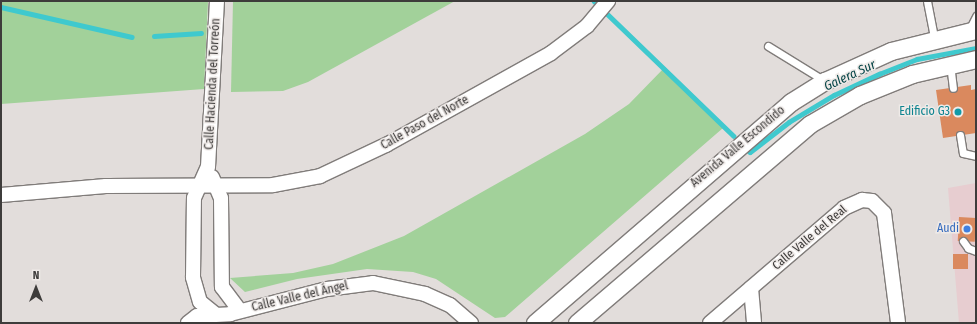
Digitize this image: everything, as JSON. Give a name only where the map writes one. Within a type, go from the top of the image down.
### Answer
[{"type":"street","name":"Calle Hacienda del Torreón","points":[[214,319],[198,299],[193,277],[194,198],[208,167],[217,1]]},
{"type":"street","name":"Calle Paso del Norte","points":[[1,195],[106,186],[272,186],[320,176],[347,166],[551,53],[587,26],[608,1]]},
{"type":"street","name":"Avenida Valle Escondido","points":[[535,323],[762,125],[825,81],[891,51],[934,38],[972,31]]},
{"type":"street","points":[[577,323],[810,124],[860,95],[950,64],[976,59]]},
{"type":"street","name":"Calle Hacienda del Torreón","points":[[208,167],[221,198],[222,287],[240,311]]},
{"type":"street","name":"Calle Valle del Real","points":[[710,323],[844,208],[858,201],[872,201],[884,213],[887,225],[898,323]]},
{"type":"street","name":"Calle Valle del Ángel","points":[[188,323],[197,316],[214,319],[327,289],[373,283],[425,294],[450,305],[471,323]]},
{"type":"street","points":[[751,288],[754,323]]},
{"type":"lane","points":[[928,1],[934,38]]},
{"type":"lane","points":[[972,31],[976,16]]},
{"type":"lane","points":[[768,46],[825,81]]},
{"type":"lane","points":[[950,64],[953,88]]},
{"type":"lane","points":[[960,135],[964,153],[976,156]]},
{"type":"lane","points":[[963,242],[968,248],[976,251]]},
{"type":"shaded area","points":[[976,183],[976,323],[959,323],[948,188]]},
{"type":"green space","points":[[1,1],[208,1],[204,89],[1,104]]},
{"type":"green space","points":[[233,1],[455,1],[308,82],[283,91],[231,92]]},
{"type":"green space","points":[[665,67],[723,128],[505,317],[495,318],[436,279],[413,272],[367,269],[297,279],[245,292],[230,278],[293,273],[333,264],[404,236],[585,134],[629,104]]},
{"type":"building","name":"Edificio G3","points":[[971,85],[971,90],[976,89],[976,133],[943,138],[936,90]]},
{"type":"building","name":"Audi","points":[[959,217],[976,218],[975,242],[958,241]]},
{"type":"building","points":[[953,254],[968,254],[968,269],[953,269]]},
{"type":"waterway","name":"Galera Sur","points":[[594,1],[734,136]]},
{"type":"waterway","name":"Galera Sur","points":[[1,7],[132,37]]},
{"type":"waterway","name":"Galera Sur","points":[[154,36],[201,33]]},
{"type":"waterway","name":"Galera Sur","points":[[747,149],[750,152],[789,122],[834,95],[879,74],[917,59],[976,48]]},
{"type":"place","name":"Edificio G3","points":[[958,112]]},
{"type":"place","name":"Audi","points":[[967,229]]}]
